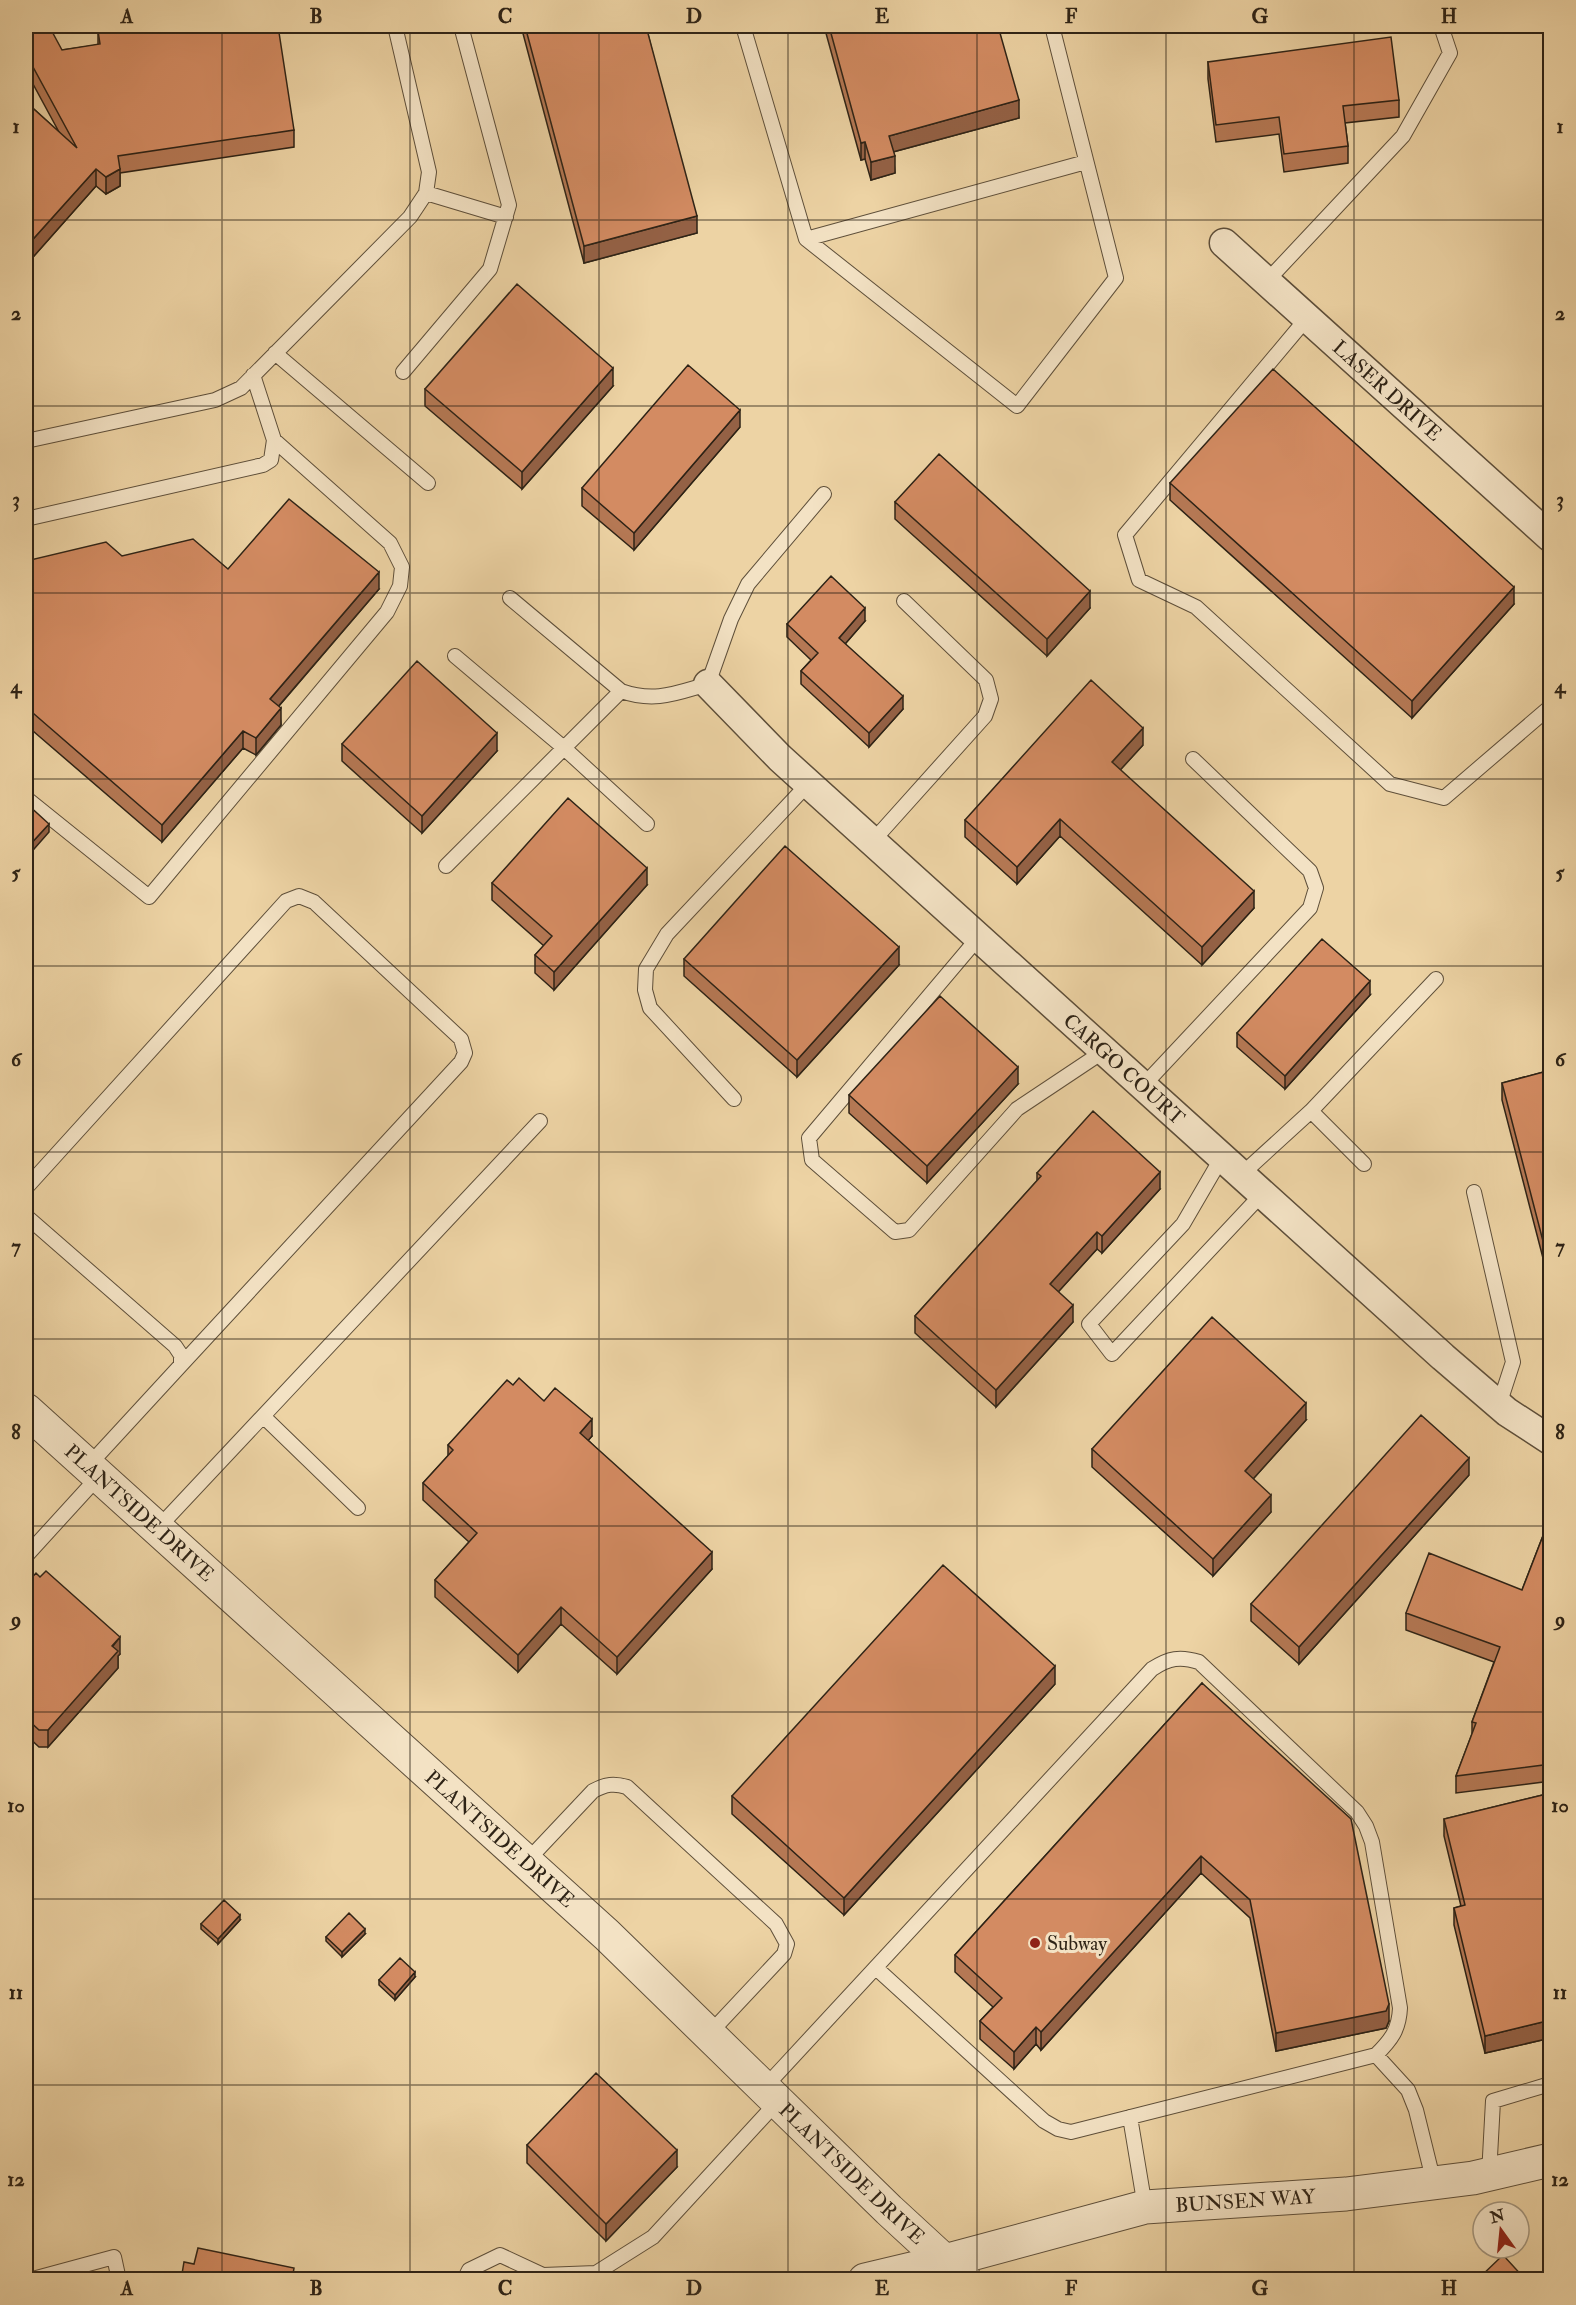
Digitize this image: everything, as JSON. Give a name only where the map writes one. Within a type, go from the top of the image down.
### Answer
[{"type":"street","name":"LASER DRIVE","points":[[1224,243],[1551,537]]},
{"type":"street","name":"CARGO COURT","points":[[708,684],[808,784],[1443,1357],[1525,1425],[1551,1440]]},
{"type":"street","name":"PLANTSIDE DRIVE","points":[[28,1416],[157,1528],[607,1935],[955,2270]]},
{"type":"street","name":"BUNSEN WAY","points":[[865,2280],[955,2270],[1145,2207],[1346,2194],[1489,2175],[1551,2160]]},
{"type":"lane","points":[[26,441],[215,400],[241,388],[410,217],[426,193],[429,172],[395,26]]},
{"type":"lane","points":[[403,372],[490,269],[509,205],[461,26]]},
{"type":"lane","points":[[742,26],[806,239],[1017,406],[1116,278],[1052,26]]},
{"type":"lane","points":[[1266,282],[1403,136],[1450,53],[1442,26]]},
{"type":"lane","points":[[806,239],[1086,162]]},
{"type":"lane","points":[[426,193],[506,217]]},
{"type":"lane","points":[[1307,318],[1125,535],[1139,580],[1196,607],[1390,784],[1444,798],[1551,707]]},
{"type":"lane","points":[[276,353],[428,483]]},
{"type":"lane","points":[[26,519],[263,465],[271,460],[274,440],[253,375]]},
{"type":"lane","points":[[26,798],[149,897],[387,612],[400,586],[402,567],[390,543],[274,440]]},
{"type":"lane","points":[[510,598],[621,692],[656,698],[708,684],[731,619],[748,584],[824,494]]},
{"type":"lane","points":[[872,842],[985,716],[991,699],[986,680],[904,601]]},
{"type":"lane","points":[[455,656],[564,748],[647,824]]},
{"type":"lane","points":[[446,866],[621,692]]},
{"type":"lane","points":[[1143,1086],[1310,908],[1316,888],[1310,871],[1193,759]]},
{"type":"lane","points":[[734,1099],[650,1008],[645,990],[646,969],[667,934],[808,784]]},
{"type":"lane","points":[[26,1188],[286,901],[300,896],[314,902],[461,1039],[465,1053],[461,1062],[181,1365],[26,1556]]},
{"type":"lane","points":[[978,938],[809,1138],[812,1160],[896,1232],[909,1230],[1017,1109],[1104,1052]]},
{"type":"lane","points":[[1262,1194],[1112,1354],[1089,1324],[1183,1224],[1231,1166],[1311,1111],[1436,979]]},
{"type":"lane","points":[[1311,1111],[1364,1164]]},
{"type":"lane","points":[[157,1528],[540,1122]]},
{"type":"lane","points":[[1474,1192],[1513,1362],[1499,1405]]},
{"type":"lane","points":[[26,1216],[176,1346],[181,1355],[181,1365]]},
{"type":"lane","points":[[263,1416],[358,1508]]},
{"type":"lane","points":[[464,2280],[469,2270],[500,2255],[543,2275],[596,2273],[654,2237],[876,1968],[1152,1669],[1166,1660],[1182,1657],[1199,1662],[1357,1812],[1372,1842],[1400,2008],[1400,2023],[1389,2043],[1376,2055],[1071,2132],[1058,2129],[1044,2121],[876,1968]]},
{"type":"lane","points":[[526,1862],[593,1791],[603,1785],[616,1784],[627,1787],[776,1924],[787,1944],[784,1954],[709,2034]]},
{"type":"lane","points":[[1376,2055],[1408,2090],[1416,2110],[1434,2183]]},
{"type":"lane","points":[[1489,2175],[1492,2101],[1551,2084]]},
{"type":"lane","points":[[1130,2117],[1145,2207]]},
{"type":"lane","points":[[29,2280],[114,2257],[119,2280]]},
{"type":"building","points":[[26,26],[49,26],[62,50],[100,44],[98,31],[131,26],[278,26],[294,130],[118,156],[120,169],[106,177],[96,169],[26,247],[26,102],[77,148],[26,54]]},
{"type":"building","points":[[525,26],[646,26],[697,216],[584,246]]},
{"type":"building","points":[[829,26],[998,26],[1019,100],[889,136],[895,156],[871,162],[865,142],[861,143]]},
{"type":"building","points":[[1391,37],[1399,100],[1343,106],[1348,146],[1284,154],[1279,117],[1216,125],[1208,62]]},
{"type":"building","points":[[517,284],[613,368],[522,472],[425,389]]},
{"type":"building","points":[[688,365],[740,410],[634,533],[582,488]]},
{"type":"building","points":[[1273,369],[1514,587],[1412,701],[1170,483]]},
{"type":"building","points":[[939,454],[1090,591],[1047,639],[895,502]]},
{"type":"building","points":[[289,499],[379,572],[270,699],[281,708],[256,738],[243,731],[162,825],[26,707],[26,561],[106,542],[122,556],[193,539],[228,569]]},
{"type":"building","points":[[831,576],[865,608],[839,638],[903,696],[869,733],[801,671],[818,653],[787,624]]},
{"type":"building","points":[[417,661],[497,733],[422,816],[342,744]]},
{"type":"building","points":[[1091,680],[1143,728],[1112,762],[1254,891],[1202,947],[1060,819],[1017,867],[965,820]]},
{"type":"building","points":[[568,798],[647,868],[554,972],[535,955],[552,936],[492,883]]},
{"type":"building","points":[[26,803],[49,824],[27,848],[26,847]]},
{"type":"building","points":[[785,846],[899,947],[797,1060],[684,959]]},
{"type":"building","points":[[1322,939],[1370,981],[1285,1076],[1237,1033]]},
{"type":"building","points":[[940,996],[1018,1067],[927,1166],[849,1095]]},
{"type":"building","points":[[1551,1070],[1551,1272],[1502,1083]]},
{"type":"building","points":[[1093,1111],[1160,1172],[1102,1236],[1097,1232],[1050,1284],[1073,1305],[996,1390],[915,1316],[1041,1176],[1037,1173]]},
{"type":"building","points":[[1212,1317],[1306,1403],[1245,1471],[1271,1495],[1213,1559],[1092,1449]]},
{"type":"building","points":[[519,1378],[544,1401],[555,1388],[592,1419],[580,1433],[712,1552],[617,1657],[561,1607],[518,1655],[435,1580],[477,1533],[423,1483],[453,1450],[448,1445],[507,1380],[513,1385]]},
{"type":"building","points":[[1421,1415],[1469,1458],[1299,1647],[1251,1604]]},
{"type":"building","points":[[1551,1515],[1551,1764],[1456,1776],[1476,1723],[1472,1722],[1500,1647],[1406,1613],[1429,1553],[1522,1590]]},
{"type":"building","points":[[943,1565],[1055,1666],[844,1898],[732,1796]]},
{"type":"building","points":[[46,1571],[120,1637],[112,1646],[118,1651],[48,1730],[39,1730],[26,1718],[26,1605],[31,1599],[26,1595],[26,1584],[36,1573],[40,1577]]},
{"type":"building","points":[[1202,1683],[1351,1819],[1389,2004],[1386,2011],[1276,2033],[1250,1900],[1201,1856],[1041,2032],[1036,2027],[1014,2052],[980,2021],[1002,1998],[955,1955]]},
{"type":"building","points":[[1551,1793],[1551,2020],[1485,2036],[1454,1908],[1465,1905],[1444,1819]]},
{"type":"building","points":[[224,1900],[240,1915],[218,1939],[201,1924]]},
{"type":"building","points":[[349,1913],[365,1929],[342,1952],[326,1937]]},
{"type":"building","points":[[400,1958],[415,1972],[395,1995],[379,1980]]},
{"type":"building","points":[[596,2073],[677,2150],[606,2224],[527,2145]]},
{"type":"building","points":[[198,2248],[294,2268],[292,2280],[181,2280],[184,2262],[194,2264]]},
{"type":"building","points":[[1498,2260],[1508,2260],[1526,2280],[1477,2280]]},
{"type":"place","name":"Subway","points":[[1035,1943]]}]
